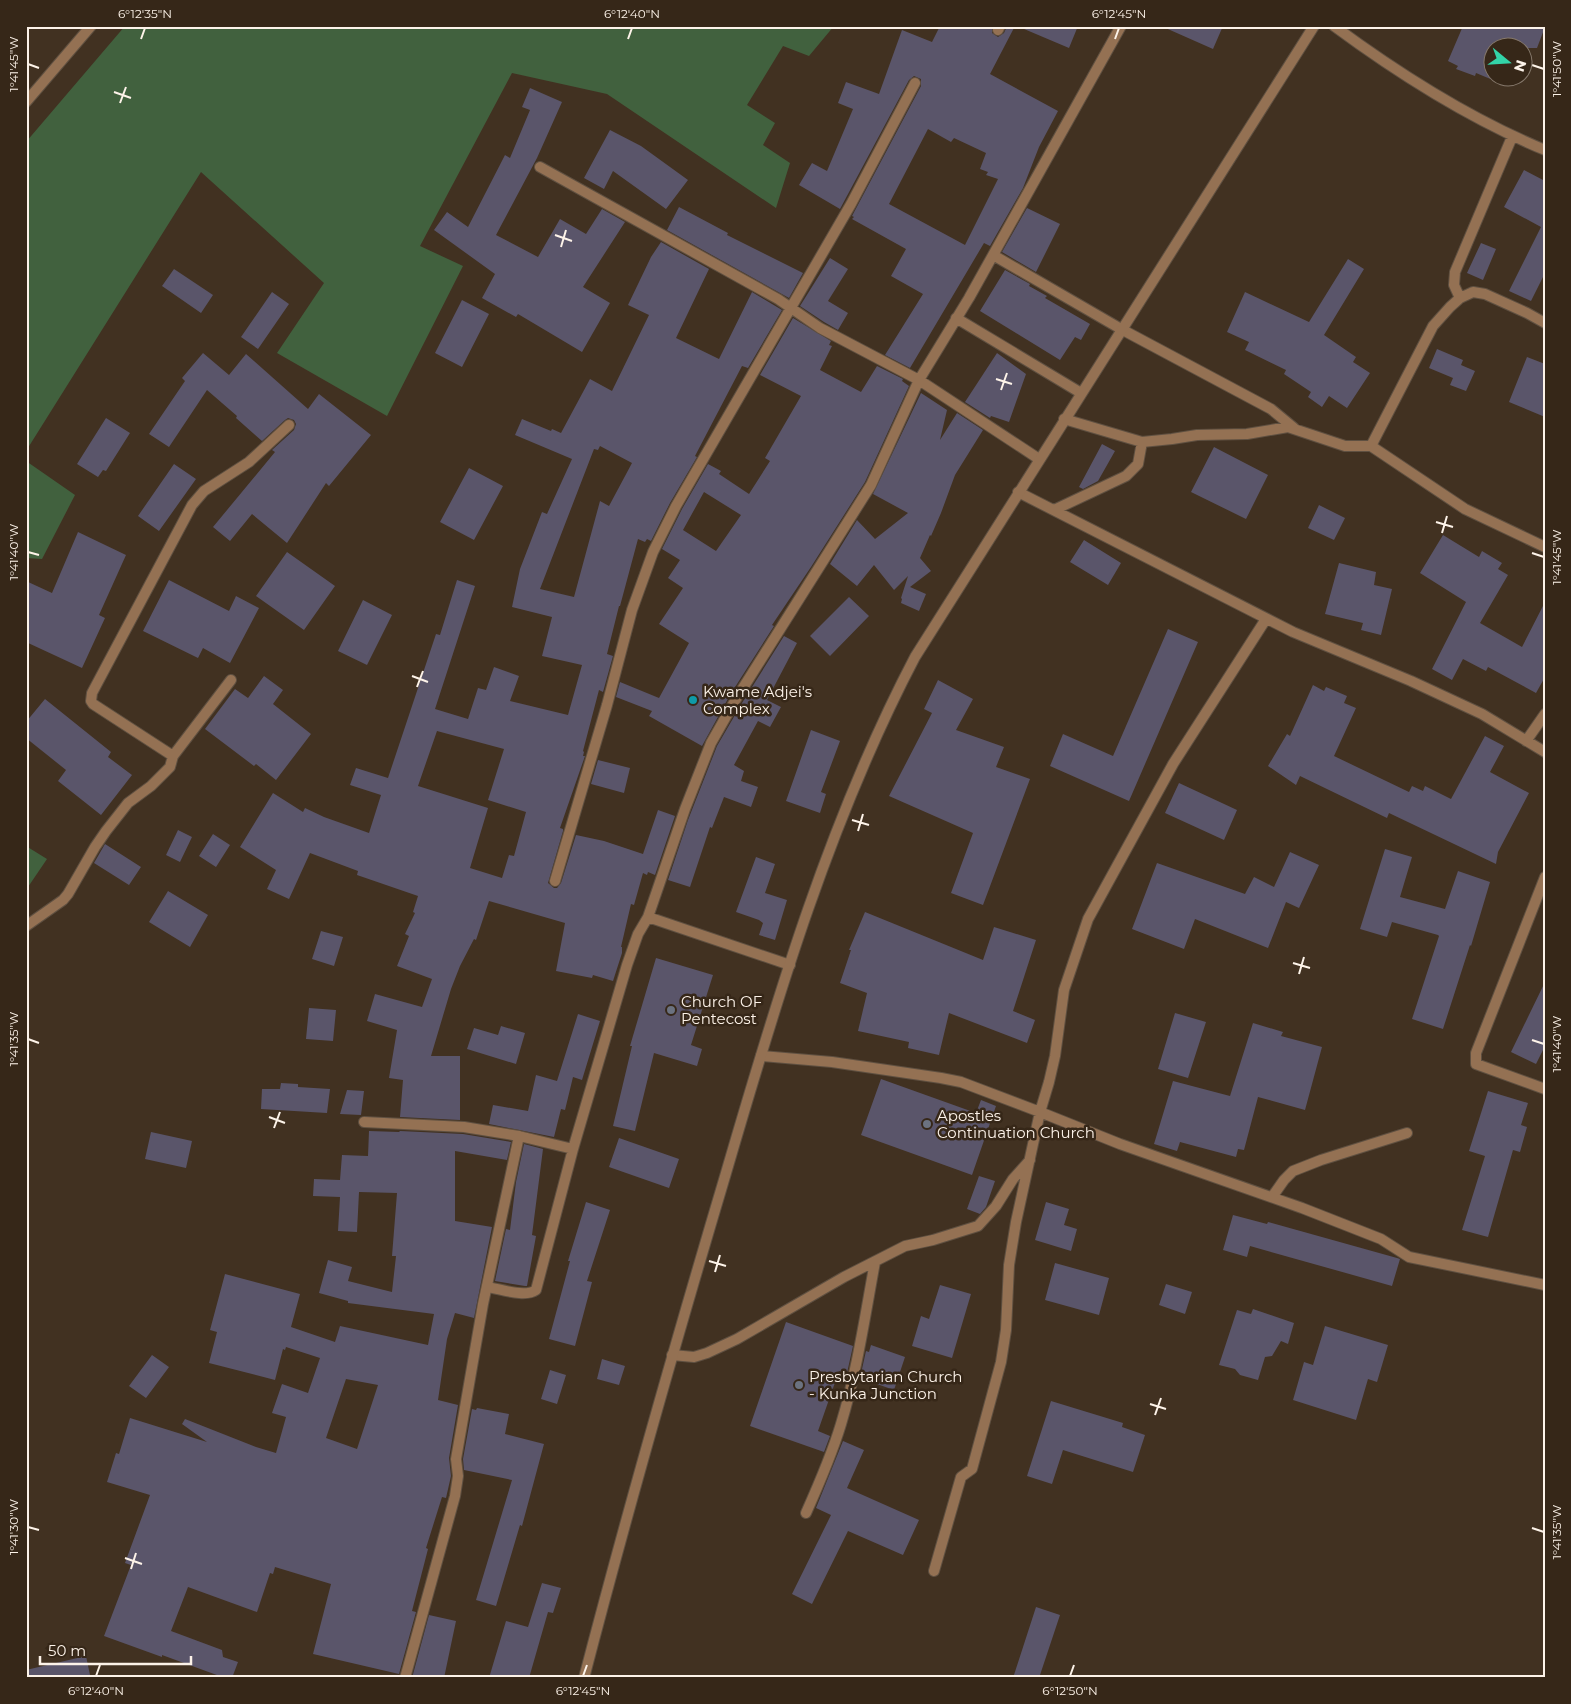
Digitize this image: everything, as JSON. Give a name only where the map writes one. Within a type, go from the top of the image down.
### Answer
[{"type":"street","points":[[26,102],[92,26]]},
{"type":"street","points":[[487,1287],[523,1294],[536,1290],[573,1149],[626,965],[638,934],[648,917],[685,809],[712,743],[740,692],[871,485],[918,380],[993,255],[1121,26]]},
{"type":"street","points":[[584,1678],[672,1355],[760,1056],[816,888],[874,738],[915,657],[1039,458],[1314,26]]},
{"type":"street","points":[[1334,26],[1366,50],[1424,88],[1512,137],[1545,150]]},
{"type":"street","points":[[555,881],[607,705],[632,610],[653,552],[676,506],[851,204],[915,83]]},
{"type":"street","points":[[1460,298],[1454,285],[1455,272],[1512,137]]},
{"type":"street","points":[[540,167],[778,299],[820,328],[918,380],[1039,458]]},
{"type":"street","points":[[993,255],[1121,329],[1271,410],[1294,428],[1345,446],[1371,446],[1464,509],[1545,546]]},
{"type":"street","points":[[1371,446],[1433,326],[1450,306],[1460,298],[1473,292],[1485,294],[1545,323]]},
{"type":"street","points":[[956,318],[1081,393]]},
{"type":"street","points":[[1064,419],[1142,442],[1172,440],[1197,435],[1247,434],[1294,428]]},
{"type":"street","points":[[173,756],[93,704],[91,701],[92,693],[192,505],[204,491],[249,462],[289,425]]},
{"type":"street","points":[[1054,510],[1126,476],[1138,464],[1142,442]]},
{"type":"street","points":[[1018,492],[1293,632],[1482,714],[1545,752]]},
{"type":"street","points":[[934,1571],[961,1477],[972,1469],[1001,1362],[1006,1330],[1009,1265],[1016,1222],[1040,1112],[1049,1082],[1064,990],[1088,919],[1173,764],[1266,619]]},
{"type":"street","points":[[26,926],[63,900],[68,894],[106,831],[128,803],[151,786],[170,766],[173,756],[231,680]]},
{"type":"street","points":[[1526,741],[1545,714]]},
{"type":"street","points":[[1545,877],[1476,1053],[1476,1064],[1545,1089]]},
{"type":"street","points":[[648,917],[790,965]]},
{"type":"street","points":[[760,1056],[832,1062],[961,1082],[1120,1144],[1272,1197],[1381,1239],[1409,1257],[1545,1285]]},
{"type":"street","points":[[364,1122],[464,1127],[519,1136],[573,1149]]},
{"type":"street","points":[[1272,1197],[1293,1171],[1321,1160],[1408,1134]]},
{"type":"street","points":[[405,1678],[455,1496],[458,1476],[456,1459],[462,1422],[487,1287],[519,1136]]},
{"type":"street","points":[[672,1355],[694,1357],[721,1348],[844,1277],[905,1246],[933,1240],[978,1226],[996,1206],[1013,1178],[1030,1159]]},
{"type":"street","points":[[806,1513],[824,1472],[841,1423],[855,1368],[875,1262]]},
{"type":"green space","points":[[125,26],[834,26],[809,56],[783,46],[747,105],[775,123],[763,145],[790,163],[776,208],[607,94],[512,73],[420,246],[463,266],[387,416],[277,353],[324,283],[201,172],[26,451],[26,142]]},
{"type":"green space","points":[[26,461],[75,495],[42,559],[26,558]]},
{"type":"green space","points":[[26,846],[47,859],[28,887],[26,886]]},
{"type":"building","points":[[940,26],[992,26],[992,33],[998,37],[1004,33],[1007,26],[1015,26],[990,74],[1058,111],[1039,147],[1023,188],[990,246],[984,243],[910,368],[885,355],[923,294],[891,276],[906,249],[852,219],[854,217],[852,216],[921,86],[921,79],[914,76],[909,80],[840,209],[799,185],[812,163],[827,171],[853,109],[838,103],[846,82],[879,94],[902,30],[932,42]],"holes":[[[928,129],[951,142],[954,138],[986,153],[980,169],[988,172],[986,175],[998,179],[965,245],[889,204]]]},
{"type":"building","points":[[1017,26],[1078,26],[1069,48]]},
{"type":"building","points":[[1161,26],[1223,26],[1213,49]]},
{"type":"building","points":[[1463,26],[1545,26],[1537,48],[1534,48],[1534,38],[1484,38],[1484,76],[1476,73],[1475,76],[1456,69],[1458,66],[1448,61]]},
{"type":"building","points":[[530,88],[562,102],[537,158],[496,235],[538,257],[560,219],[586,234],[602,209],[625,222],[583,287],[610,303],[582,352],[518,314],[516,317],[482,298],[495,274],[434,230],[447,212],[468,227],[505,155],[510,158],[530,110],[522,107]]},
{"type":"building","points":[[610,130],[641,146],[688,180],[666,209],[613,171],[604,189],[584,178]]},
{"type":"building","points":[[1524,170],[1545,181],[1545,273],[1531,301],[1509,291],[1541,227],[1504,207]]},
{"type":"building","points":[[679,207],[728,233],[727,235],[803,273],[789,298],[667,230]]},
{"type":"building","points":[[1027,208],[1060,224],[1036,272],[1002,252]]},
{"type":"building","points":[[661,242],[709,269],[676,338],[719,359],[752,292],[782,310],[748,368],[742,366],[695,456],[697,457],[670,503],[651,541],[647,539],[645,542],[638,539],[607,654],[613,656],[603,692],[599,690],[583,751],[583,756],[585,756],[560,828],[563,831],[548,883],[557,888],[561,883],[576,835],[604,841],[643,854],[658,810],[675,816],[655,875],[648,872],[647,875],[643,873],[634,905],[631,904],[621,947],[622,953],[613,981],[593,975],[592,978],[556,971],[565,923],[489,901],[476,940],[474,939],[460,966],[451,989],[431,1056],[460,1056],[460,1120],[400,1117],[403,1080],[389,1078],[397,1030],[367,1021],[375,994],[422,1007],[432,979],[397,966],[409,936],[405,934],[415,913],[413,912],[418,896],[357,875],[358,871],[310,853],[289,899],[267,889],[276,870],[240,847],[273,793],[303,812],[305,808],[369,833],[381,795],[350,785],[356,768],[388,778],[436,634],[440,635],[457,580],[475,586],[435,709],[468,719],[478,688],[486,690],[494,667],[519,676],[510,701],[568,715],[582,665],[542,656],[552,617],[512,607],[520,569],[542,512],[547,514],[572,459],[515,435],[522,419],[561,433],[590,379],[612,391],[649,315],[628,305],[651,257]],"holes":[[[600,446],[632,463],[609,506],[600,501],[574,597],[540,589],[594,449],[598,450]],[[437,731],[504,749],[488,800],[526,812],[514,856],[509,855],[502,878],[470,868],[488,808],[418,786]]]},
{"type":"building","points":[[1481,243],[1496,249],[1483,280],[1467,273]]},
{"type":"building","points":[[830,258],[848,269],[828,301],[848,313],[838,330],[800,306]]},
{"type":"building","points":[[1348,259],[1364,269],[1324,335],[1356,357],[1353,362],[1370,373],[1347,408],[1329,396],[1322,407],[1308,397],[1311,392],[1284,374],[1286,370],[1245,350],[1249,342],[1227,332],[1245,292],[1309,322]]},
{"type":"building","points":[[174,269],[213,295],[201,313],[162,286]]},
{"type":"building","points":[[1005,270],[1030,284],[1029,286],[1047,296],[1045,298],[1090,324],[1081,340],[1075,337],[1060,360],[980,311]]},
{"type":"building","points":[[272,292],[289,304],[258,349],[241,337]]},
{"type":"building","points":[[462,300],[489,314],[462,367],[435,353]]},
{"type":"building","points":[[793,318],[831,341],[829,345],[832,346],[820,370],[861,392],[877,366],[903,379],[902,381],[909,386],[865,482],[772,625],[774,626],[730,695],[702,746],[649,716],[652,711],[616,697],[620,682],[659,698],[689,643],[659,624],[683,588],[668,578],[680,560],[662,549],[708,464],[721,471],[719,474],[749,494],[770,461],[765,458],[801,396],[760,375]],"holes":[[[704,492],[741,515],[716,551],[683,530]]]},
{"type":"building","points":[[1437,349],[1463,360],[1461,365],[1475,371],[1466,391],[1450,385],[1453,378],[1429,368]]},
{"type":"building","points":[[203,353],[229,375],[246,354],[308,409],[319,394],[371,435],[329,486],[326,483],[287,543],[252,514],[230,541],[213,527],[275,452],[272,450],[294,430],[296,424],[294,420],[288,418],[262,441],[207,390],[169,447],[149,434],[185,381],[182,378]]},
{"type":"building","points":[[997,353],[1026,374],[1009,422],[991,416],[990,418],[965,402]]},
{"type":"building","points":[[1527,357],[1545,364],[1545,417],[1509,402]]},
{"type":"building","points":[[921,393],[947,410],[940,440],[957,413],[983,430],[955,475],[941,513],[920,558],[931,571],[910,587],[926,594],[919,611],[901,603],[908,576],[894,590],[874,565],[857,586],[830,564],[857,520],[875,539],[908,513],[873,494]]},
{"type":"building","points":[[106,418],[130,433],[106,471],[103,470],[98,477],[77,464]]},
{"type":"building","points":[[1102,444],[1115,451],[1098,481],[1083,489],[1079,487]]},
{"type":"building","points":[[1214,447],[1268,475],[1246,519],[1191,492]]},
{"type":"building","points":[[174,464],[196,479],[159,531],[138,516]]},
{"type":"building","points":[[469,468],[503,486],[474,540],[440,522]]},
{"type":"building","points":[[1319,505],[1345,518],[1334,540],[1308,528]]},
{"type":"building","points":[[78,532],[126,555],[99,615],[105,618],[82,668],[26,642],[26,581],[52,593]]},
{"type":"building","points":[[1443,535],[1479,557],[1482,551],[1502,563],[1498,569],[1508,575],[1480,623],[1522,647],[1545,602],[1545,677],[1536,693],[1488,667],[1486,671],[1463,659],[1452,680],[1432,669],[1466,602],[1420,573]]},
{"type":"building","points":[[1084,540],[1121,563],[1108,585],[1070,562]]},
{"type":"building","points":[[287,552],[335,586],[304,630],[256,596]]},
{"type":"building","points":[[1339,563],[1376,572],[1374,585],[1392,589],[1381,635],[1361,630],[1363,623],[1325,614]]},
{"type":"building","points":[[169,580],[229,611],[236,596],[259,608],[230,663],[203,648],[198,658],[143,631]]},
{"type":"building","points":[[849,597],[869,616],[830,656],[810,636]]},
{"type":"building","points":[[363,600],[392,615],[367,665],[338,651]]},
{"type":"building","points":[[1168,629],[1198,642],[1129,801],[1050,766],[1063,734],[1113,756]]},
{"type":"building","points":[[784,636],[797,643],[767,700],[781,707],[770,727],[758,721],[734,765],[744,771],[741,781],[758,787],[751,807],[724,797],[712,828],[710,827],[690,887],[668,880],[688,820],[717,746]]},
{"type":"building","points":[[264,676],[283,690],[273,704],[311,734],[276,780],[205,729],[235,689],[248,698]]},
{"type":"building","points":[[938,680],[973,699],[956,730],[1004,747],[996,767],[1030,779],[983,905],[951,893],[973,833],[889,796],[932,713],[924,709]]},
{"type":"building","points":[[1313,685],[1324,691],[1326,687],[1347,696],[1344,703],[1356,708],[1334,756],[1409,792],[1412,786],[1423,791],[1425,786],[1451,799],[1485,736],[1504,746],[1490,772],[1529,793],[1498,852],[1496,864],[1389,813],[1387,818],[1300,776],[1296,785],[1268,766],[1287,734],[1290,736]]},
{"type":"building","points":[[45,699],[111,752],[108,757],[132,775],[101,815],[58,781],[66,770],[26,738],[26,722]]},
{"type":"building","points":[[811,730],[840,741],[821,792],[826,794],[820,813],[786,801]]},
{"type":"building","points":[[598,760],[630,768],[624,793],[591,784]]},
{"type":"building","points":[[1179,783],[1237,810],[1224,840],[1165,813]]},
{"type":"building","points":[[178,830],[192,837],[180,862],[166,855]]},
{"type":"building","points":[[213,834],[230,845],[216,867],[199,856]]},
{"type":"building","points":[[105,844],[141,867],[129,885],[94,863]]},
{"type":"building","points":[[1385,849],[1412,857],[1400,897],[1445,909],[1458,871],[1490,882],[1443,1029],[1412,1019],[1439,936],[1392,922],[1387,937],[1360,929]]},
{"type":"building","points":[[1290,852],[1319,865],[1299,908],[1286,902],[1268,948],[1195,919],[1184,949],[1132,929],[1157,863],[1245,894],[1254,877],[1274,887]]},
{"type":"building","points":[[756,857],[775,864],[765,893],[787,900],[775,940],[759,935],[763,923],[759,920],[736,912]]},
{"type":"building","points":[[168,891],[208,915],[190,947],[149,922]]},
{"type":"building","points":[[865,912],[983,960],[994,927],[1036,940],[1013,1011],[1035,1020],[1027,1043],[949,1013],[939,1055],[908,1048],[909,1042],[858,1031],[867,993],[840,983],[851,950],[849,950]]},
{"type":"building","points":[[321,931],[343,937],[334,966],[312,959]]},
{"type":"building","name":"Church OF Pentecost","points":[[656,958],[713,975],[691,1045],[702,1049],[697,1066],[654,1053],[635,1131],[613,1126],[632,1046],[630,1046]]},
{"type":"building","points":[[1545,982],[1545,1046],[1536,1064],[1511,1052]]},
{"type":"building","points":[[309,1008],[336,1010],[333,1041],[306,1039]]},
{"type":"building","points":[[1175,1013],[1206,1022],[1188,1078],[1158,1069]]},
{"type":"building","points":[[578,1014],[600,1021],[582,1080],[573,1077],[565,1110],[561,1109],[554,1137],[489,1124],[493,1105],[528,1111],[536,1075],[557,1081]]},
{"type":"building","points":[[1253,1023],[1283,1032],[1281,1036],[1322,1047],[1305,1110],[1258,1097],[1244,1150],[1238,1149],[1236,1157],[1180,1142],[1177,1151],[1154,1144],[1173,1081],[1230,1096]]},
{"type":"building","points":[[501,1026],[525,1033],[516,1064],[467,1049],[474,1028],[498,1035]]},
{"type":"building","name":"Apostles Continuation Church","points":[[881,1079],[976,1113],[981,1100],[996,1106],[972,1175],[861,1135]]},
{"type":"building","points":[[281,1083],[298,1084],[298,1087],[330,1089],[327,1113],[261,1109],[262,1089],[280,1089]]},
{"type":"building","points":[[347,1090],[364,1091],[361,1115],[340,1114]]},
{"type":"building","points":[[1488,1091],[1528,1103],[1521,1125],[1527,1127],[1520,1152],[1513,1150],[1488,1237],[1462,1230],[1485,1156],[1469,1151]]},
{"type":"building","points":[[369,1131],[463,1134],[511,1142],[507,1160],[455,1151],[455,1221],[492,1227],[474,1318],[455,1313],[447,1339],[438,1400],[458,1405],[449,1458],[451,1476],[446,1498],[442,1497],[426,1548],[428,1549],[412,1611],[416,1612],[399,1674],[313,1654],[331,1584],[275,1567],[273,1574],[270,1573],[257,1612],[188,1587],[171,1631],[222,1650],[223,1657],[238,1662],[232,1678],[225,1678],[104,1636],[131,1565],[125,1563],[150,1495],[107,1482],[116,1453],[119,1454],[130,1418],[207,1442],[182,1424],[185,1419],[276,1453],[286,1417],[272,1413],[282,1384],[308,1393],[320,1358],[286,1347],[285,1350],[283,1349],[275,1380],[209,1363],[217,1332],[210,1330],[225,1274],[300,1294],[291,1327],[335,1342],[340,1326],[428,1345],[434,1314],[348,1303],[348,1301],[319,1293],[328,1260],[352,1267],[348,1281],[392,1292],[396,1256],[392,1256],[397,1193],[359,1192],[357,1232],[338,1231],[340,1197],[313,1196],[314,1179],[340,1180],[342,1155],[368,1156]],"holes":[[[346,1379],[378,1385],[357,1449],[326,1438]]]},
{"type":"building","points":[[151,1132],[192,1141],[186,1168],[145,1159]]},
{"type":"building","points":[[619,1138],[679,1159],[669,1188],[609,1167]]},
{"type":"building","points":[[524,1144],[543,1149],[532,1235],[536,1236],[527,1286],[495,1281],[506,1229],[510,1230],[516,1182]]},
{"type":"building","points":[[979,1176],[995,1181],[986,1207],[980,1214],[967,1209]]},
{"type":"building","points":[[586,1202],[610,1210],[587,1281],[592,1282],[575,1346],[549,1339],[570,1261],[568,1261]]},
{"type":"building","points":[[1046,1202],[1069,1209],[1064,1225],[1077,1229],[1071,1251],[1035,1240]]},
{"type":"building","points":[[1233,1215],[1267,1224],[1268,1222],[1400,1259],[1392,1286],[1250,1246],[1247,1257],[1223,1250]]},
{"type":"building","points":[[1055,1263],[1109,1278],[1099,1315],[1045,1300]]},
{"type":"building","points":[[1166,1284],[1192,1292],[1185,1314],[1159,1305]]},
{"type":"building","points":[[940,1285],[971,1294],[952,1358],[912,1346],[921,1316],[929,1319]]},
{"type":"building","points":[[1253,1309],[1294,1323],[1288,1344],[1281,1341],[1272,1356],[1265,1357],[1258,1380],[1240,1375],[1235,1369],[1219,1365],[1237,1310],[1251,1314]]},
{"type":"building","name":"Presbytarian Church - Kunka Junction","points":[[786,1322],[853,1346],[847,1373],[839,1371],[818,1431],[830,1436],[824,1452],[750,1426]]},
{"type":"building","points":[[1325,1326],[1388,1345],[1377,1382],[1368,1379],[1356,1420],[1293,1400],[1304,1362],[1313,1365]]},
{"type":"building","points":[[871,1345],[905,1357],[894,1390],[860,1378],[866,1351],[869,1352]]},
{"type":"building","points":[[152,1355],[169,1367],[146,1398],[129,1386]]},
{"type":"building","points":[[602,1359],[625,1366],[619,1385],[597,1379]]},
{"type":"building","points":[[550,1370],[566,1375],[557,1404],[541,1399]]},
{"type":"building","points":[[1051,1401],[1123,1423],[1122,1427],[1145,1435],[1133,1472],[1063,1450],[1052,1484],[1027,1476]]},
{"type":"building","points":[[477,1408],[509,1414],[505,1434],[544,1444],[522,1526],[520,1525],[496,1606],[476,1600],[512,1480],[464,1470],[463,1459],[472,1409],[476,1410]]},
{"type":"building","points":[[843,1441],[864,1450],[847,1488],[919,1520],[903,1555],[848,1531],[812,1604],[792,1594],[831,1515],[816,1508]]},
{"type":"building","points":[[542,1583],[561,1588],[553,1613],[548,1612],[529,1678],[489,1678],[506,1621],[528,1627]]},
{"type":"building","points":[[1036,1607],[1060,1615],[1039,1678],[1013,1678]]},
{"type":"building","points":[[429,1615],[456,1621],[444,1678],[412,1678]]},
{"type":"building","points":[[86,1656],[90,1675],[80,1678],[26,1678],[26,1670]]},
{"type":"place","name":"Kwame Adjei's Complex","points":[[693,700]]},
{"type":"place","name":"Church OF Pentecost","points":[[671,1010]]},
{"type":"place","name":"Apostles Continuation Church","points":[[927,1124]]},
{"type":"place","name":"Presbytarian Church - Kunka Junction","points":[[799,1385]]}]
